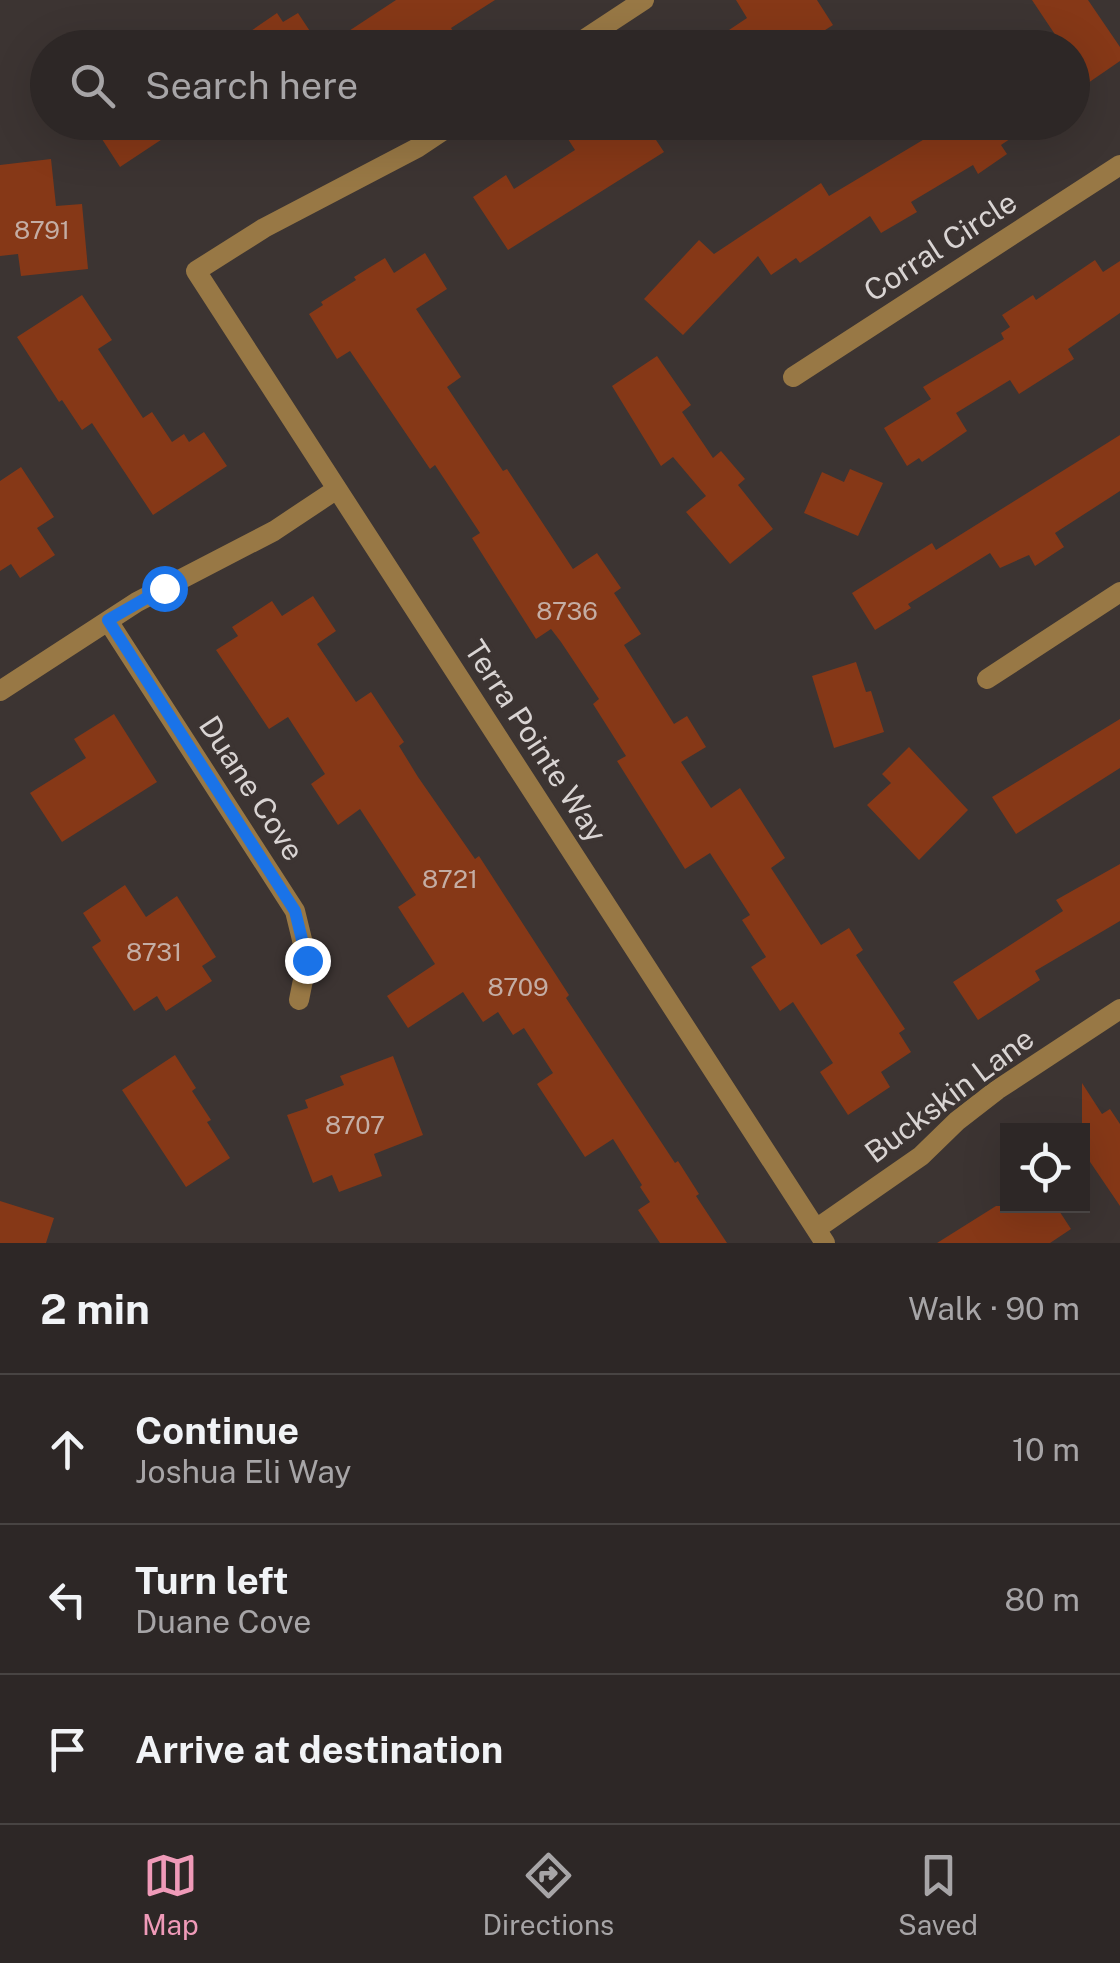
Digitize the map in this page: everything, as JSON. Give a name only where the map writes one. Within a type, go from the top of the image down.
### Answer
[{"type":"street","points":[[598,30],[644,0]]},
{"type":"street","name":"Terra Pointe Way","points":[[426,140],[353,183],[304,205],[196,271],[820,1236]]},
{"type":"street","name":"Corral Circle","points":[[793,377],[1120,165]]},
{"type":"street","points":[[0,691],[137,602],[274,530],[337,489]]},
{"type":"street","points":[[987,678],[1120,592]]},
{"type":"street","name":"Duane Cove","points":[[108,620],[295,911],[307,960],[300,1000]]},
{"type":"street","name":"Buckskin Lane","points":[[820,1236],[997,1090],[1120,1009]]},
{"type":"building","points":[[396,0],[495,0],[452,30],[350,30]]},
{"type":"building","points":[[736,0],[817,0],[833,25],[825,30],[729,30],[747,18]]},
{"type":"building","points":[[1032,0],[1088,0],[1120,47],[1120,61],[1090,82],[1090,30],[1052,30]]},
{"type":"building","points":[[277,13],[283,22],[298,13],[309,30],[252,30]]},
{"type":"building","points":[[103,140],[161,140],[120,167]]},
{"type":"building","points":[[569,140],[656,140],[664,152],[508,250],[473,197],[506,175],[514,189],[575,150]]},
{"type":"building","points":[[923,140],[1008,140],[1001,145],[1007,154],[978,174],[973,165],[911,202],[917,212],[881,233],[870,216],[800,263],[796,258],[771,275],[758,256],[683,335],[644,299],[699,240],[714,254],[821,183],[829,196]]},
{"type":"building","points":[[51,159],[56,206],[82,204],[88,269],[21,276],[18,254],[0,256],[0,165]]},
{"type":"building","points":[[425,253],[447,289],[416,309],[461,377],[447,387],[573,569],[597,553],[621,588],[614,593],[641,634],[624,645],[674,724],[687,716],[706,747],[681,762],[711,808],[740,788],[785,858],[771,868],[821,945],[849,928],[863,950],[856,955],[905,1029],[899,1033],[911,1052],[881,1072],[890,1087],[848,1115],[820,1072],[833,1063],[793,1002],[780,1011],[751,967],[766,957],[742,920],[750,915],[710,853],[685,869],[617,761],[626,756],[593,704],[599,699],[561,642],[551,629],[536,639],[472,538],[480,533],[435,465],[430,469],[350,351],[337,359],[309,314],[356,280],[354,277],[385,258],[394,273]]},
{"type":"building","points":[[1095,260],[1103,272],[1120,261],[1120,313],[1068,349],[1074,359],[1019,394],[1010,380],[956,413],[967,431],[922,462],[919,458],[907,466],[884,428],[931,399],[923,387],[1004,339],[1001,333],[1010,327],[1002,315],[1033,295],[1036,300]]},
{"type":"building","points":[[82,295],[112,340],[98,349],[143,418],[152,412],[172,442],[184,434],[189,442],[204,432],[227,466],[153,515],[92,423],[82,430],[17,337]]},
{"type":"building","points":[[657,356],[691,405],[682,412],[713,458],[721,451],[745,479],[738,485],[773,529],[730,564],[686,512],[706,496],[673,457],[661,466],[612,386]]},
{"type":"building","points":[[1120,435],[1120,491],[1055,533],[1064,547],[1035,566],[1029,555],[1000,568],[990,553],[908,604],[911,608],[875,630],[852,593],[932,543],[936,550]]},
{"type":"building","points":[[21,467],[54,517],[37,528],[55,555],[20,578],[11,564],[0,571],[0,481]]},
{"type":"building","points":[[850,469],[883,483],[858,536],[804,513],[822,472],[844,482]]},
{"type":"building","points":[[313,596],[336,631],[317,644],[356,702],[371,692],[404,742],[399,746],[418,777],[475,859],[479,856],[569,995],[566,998],[675,1163],[678,1161],[727,1243],[660,1243],[638,1210],[650,1202],[613,1139],[585,1157],[537,1084],[553,1073],[524,1028],[513,1035],[498,1012],[483,1022],[463,992],[408,1028],[387,996],[435,964],[398,907],[416,895],[360,809],[338,825],[311,784],[325,774],[288,717],[269,729],[216,650],[238,636],[232,627],[272,601],[282,616]]},
{"type":"building","points":[[856,662],[866,692],[871,691],[884,732],[834,748],[812,676]]},
{"type":"building","points":[[114,714],[157,782],[62,842],[30,793],[86,758],[74,739]]},
{"type":"building","points":[[1120,719],[1120,768],[1016,834],[992,797]]},
{"type":"building","points":[[909,747],[968,810],[919,860],[867,805],[891,783],[882,774]]},
{"type":"building","points":[[1120,864],[1120,921],[1035,971],[1040,980],[978,1020],[953,982],[1063,911],[1056,900]]},
{"type":"building","points":[[125,885],[146,917],[177,896],[216,957],[202,966],[212,981],[166,1011],[157,996],[134,1011],[92,947],[101,941],[83,913]]},
{"type":"building","points":[[175,1055],[196,1088],[192,1091],[211,1120],[207,1122],[230,1158],[186,1187],[122,1090]]},
{"type":"building","points":[[393,1056],[423,1135],[374,1154],[382,1176],[339,1192],[332,1175],[313,1183],[287,1115],[308,1108],[305,1100],[344,1085],[340,1076]]},
{"type":"building","points":[[1082,1083],[1102,1114],[1110,1109],[1120,1124],[1120,1206],[1090,1162],[1090,1123],[1082,1123]]},
{"type":"building","points":[[0,1201],[54,1218],[46,1243],[0,1243]]},
{"type":"building","points":[[996,1206],[1000,1206],[1000,1213],[1061,1213],[1071,1229],[1050,1243],[937,1243]]},
{"type":"route","points":[[164,588],[108,620],[295,911],[307,960]]}]
